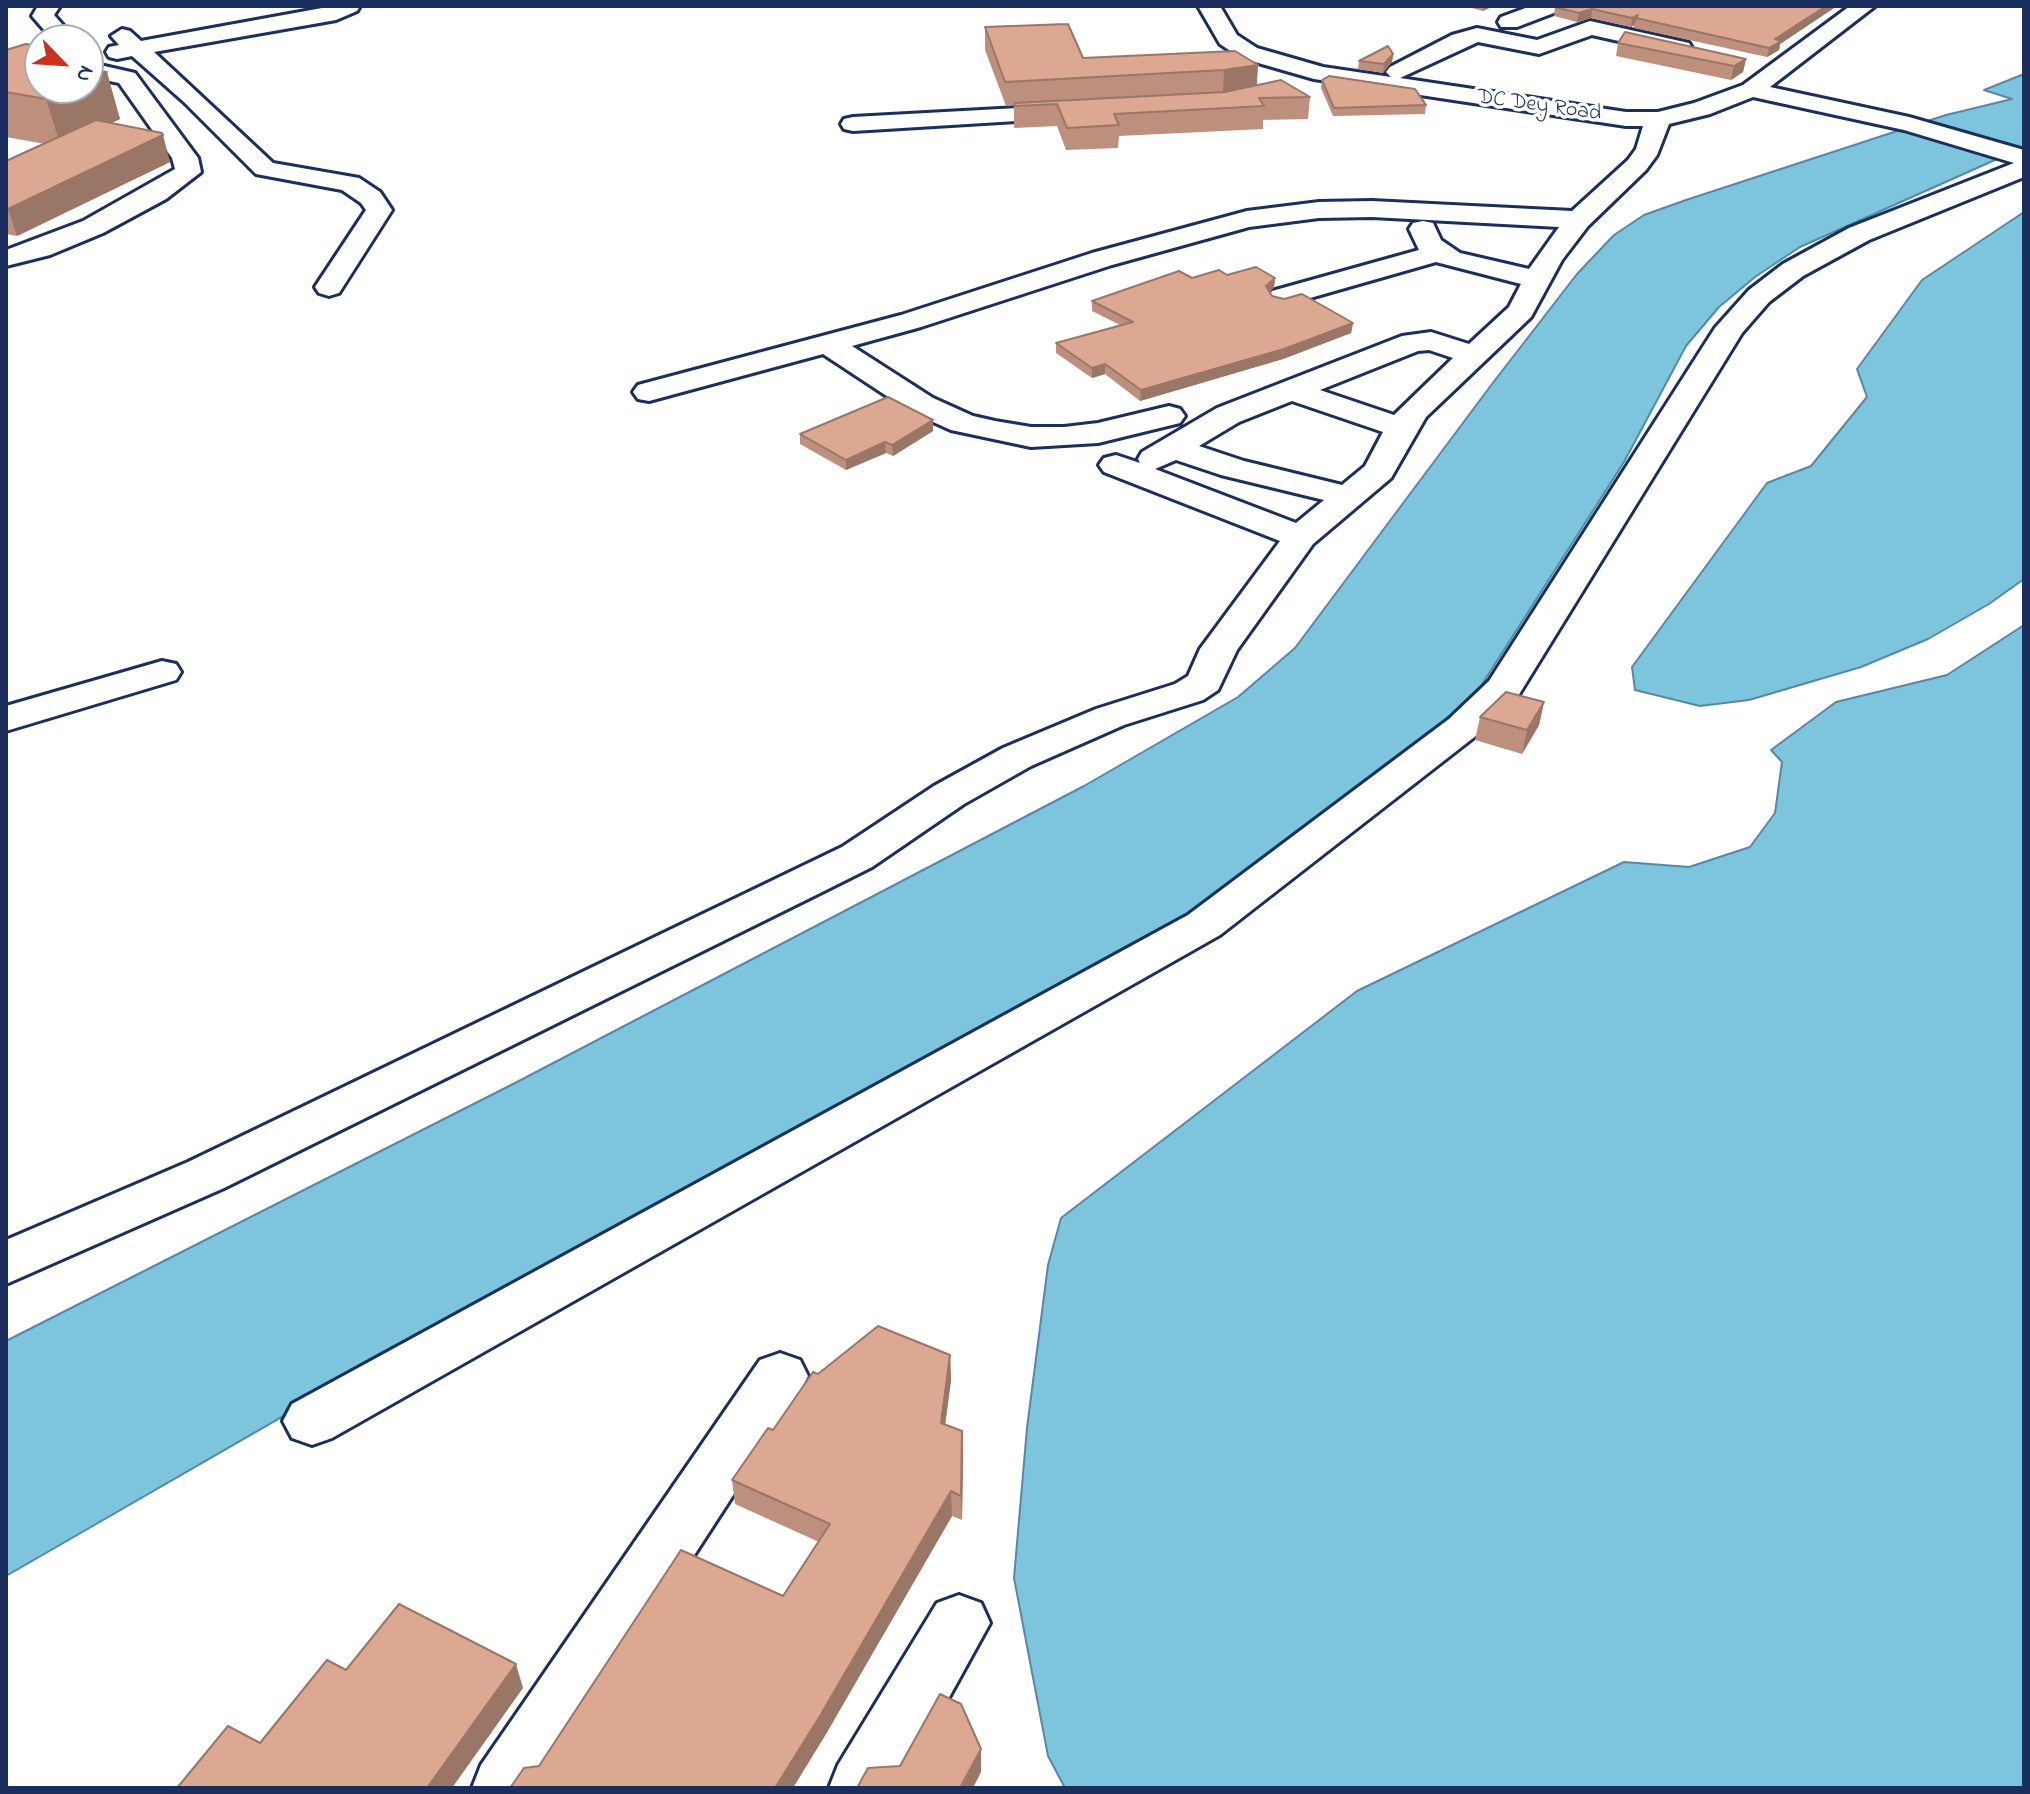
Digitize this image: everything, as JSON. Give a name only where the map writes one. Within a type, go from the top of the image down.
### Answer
[{"type":"street","points":[[49,6],[43,16],[50,24]]},
{"type":"street","points":[[111,45],[301,6]]},
{"type":"street","points":[[111,45],[336,13],[349,6]]},
{"type":"street","name":"DC Dey Road","points":[[1209,6],[1228,39],[1249,53],[1322,74],[1588,115],[1658,119],[1701,109],[1751,90],[1864,6]]},
{"type":"street","points":[[1509,22],[1551,6]]},
{"type":"street","points":[[1592,6],[1637,23],[1696,30]]},
{"type":"street","points":[[1480,14],[1566,37]]},
{"type":"street","points":[[1398,72],[1468,37],[1487,36],[1539,47],[1590,28],[1703,54]]},
{"type":"street","points":[[111,45],[192,97],[265,169],[350,184],[371,198],[379,210],[329,287]]},
{"type":"street","points":[[1768,47],[1798,55]]},
{"type":"street","points":[[1747,64],[1777,70]]},
{"type":"street","points":[[6,258],[40,249],[93,227],[157,193],[188,172],[185,158],[127,78],[104,73]]},
{"type":"street","points":[[1287,90],[1322,74]]},
{"type":"street","points":[[1751,90],[1909,124],[2024,158]]},
{"type":"street","points":[[853,124],[1100,111]]},
{"type":"street","points":[[6,1263],[206,1175],[857,857],[949,795],[1017,757],[1110,717],[1189,692],[1204,682],[1219,649],[1301,537],[1379,471],[1401,428],[1415,410],[1521,311],[1549,258],[1585,213],[1637,165],[1648,150],[1658,119]]},
{"type":"street","points":[[312,1421],[1204,925],[1463,727],[1504,688],[1730,328],[1759,296],[1793,270],[1859,234],[2024,168]]},
{"type":"street","points":[[1284,191],[1337,184]]},
{"type":"street","points":[[1469,186],[1585,213]]},
{"type":"street","points":[[649,392],[866,335],[1102,259],[1247,219],[1319,210],[1585,213]]},
{"type":"street","points":[[1413,210],[1429,244],[1438,253],[1463,264],[1539,280]]},
{"type":"street","points":[[1282,297],[1438,253]]},
{"type":"street","points":[[866,335],[1018,435]]},
{"type":"street","points":[[1165,441],[1421,340],[1473,355]]},
{"type":"street","points":[[829,345],[922,405],[962,423],[1018,435],[1165,441],[1233,468],[1347,496]]},
{"type":"street","points":[[1290,390],[1401,428]]},
{"type":"street","points":[[1116,465],[1301,537]]},
{"type":"street","points":[[6,719],[162,672]]},
{"type":"street","points":[[505,1788],[780,1376]]},
{"type":"street","points":[[862,1788],[959,1623]]},
{"type":"water","points":[[2024,74],[2024,147],[1800,247],[1755,277],[1719,307],[1686,346],[1624,462],[1472,700],[1336,812],[1222,895],[410,1343],[6,1576],[6,1341],[515,1083],[1084,786],[1238,697],[1295,648],[1492,384],[1577,274],[1614,235],[1644,215],[1686,200],[1946,115],[2012,99],[1984,90]]},
{"type":"water","points":[[2024,212],[2024,579],[1989,604],[1928,639],[1861,667],[1749,700],[1700,706],[1635,690],[1632,667],[1767,483],[1811,466],[1867,397],[1857,369],[1922,280]]},
{"type":"water","points":[[2024,625],[2024,1788],[1065,1788],[1048,1756],[1014,1578],[1027,1428],[1048,1265],[1061,1218],[1357,991],[1624,862],[1689,867],[1750,847],[1775,813],[1782,762],[1771,750],[1836,702],[1947,675]]},
{"type":"building","points":[[1557,6],[1826,6],[1775,39],[1781,41],[1769,48],[1636,18],[1638,15],[1632,18],[1592,9],[1579,13]]},
{"type":"building","points":[[1068,24],[1083,58],[1235,51],[1258,65],[1224,70],[1005,82],[985,27]]},
{"type":"building","points":[[1625,32],[1746,59],[1734,66],[1618,43]]},
{"type":"building","points":[[24,45],[24,95],[6,92],[6,50]]},
{"type":"building","points":[[1388,46],[1393,54],[1384,64],[1359,61]]},
{"type":"building","points":[[1329,76],[1415,89],[1426,105],[1334,108],[1322,80]]},
{"type":"building","points":[[1281,80],[1310,97],[1259,98],[1264,106],[1114,114],[1119,125],[1067,128],[1057,104],[1014,106],[1015,103],[1225,92]]},
{"type":"building","points":[[96,120],[163,135],[6,208],[6,161]]},
{"type":"building","points":[[1256,267],[1275,278],[1266,286],[1272,296],[1284,299],[1302,294],[1353,323],[1284,349],[1141,390],[1105,364],[1092,368],[1056,343],[1133,322],[1092,301],[1179,271],[1192,278],[1219,270],[1227,275]]},
{"type":"building","points":[[888,397],[933,420],[892,445],[885,442],[846,460],[800,434]]},
{"type":"building","points":[[1506,692],[1544,702],[1527,730],[1480,717]]},
{"type":"building","points":[[878,1326],[950,1355],[941,1423],[962,1431],[961,1496],[951,1491],[775,1788],[510,1788],[524,1768],[539,1766],[681,1550],[783,1596],[830,1524],[732,1480],[768,1428],[773,1430],[813,1372],[818,1374]]},
{"type":"building","points":[[399,1604],[516,1664],[427,1788],[177,1788],[228,1726],[260,1743],[327,1660],[346,1670]]},
{"type":"building","points":[[940,1694],[961,1704],[981,1749],[961,1786],[965,1788],[857,1788],[868,1768],[900,1766]]}]
